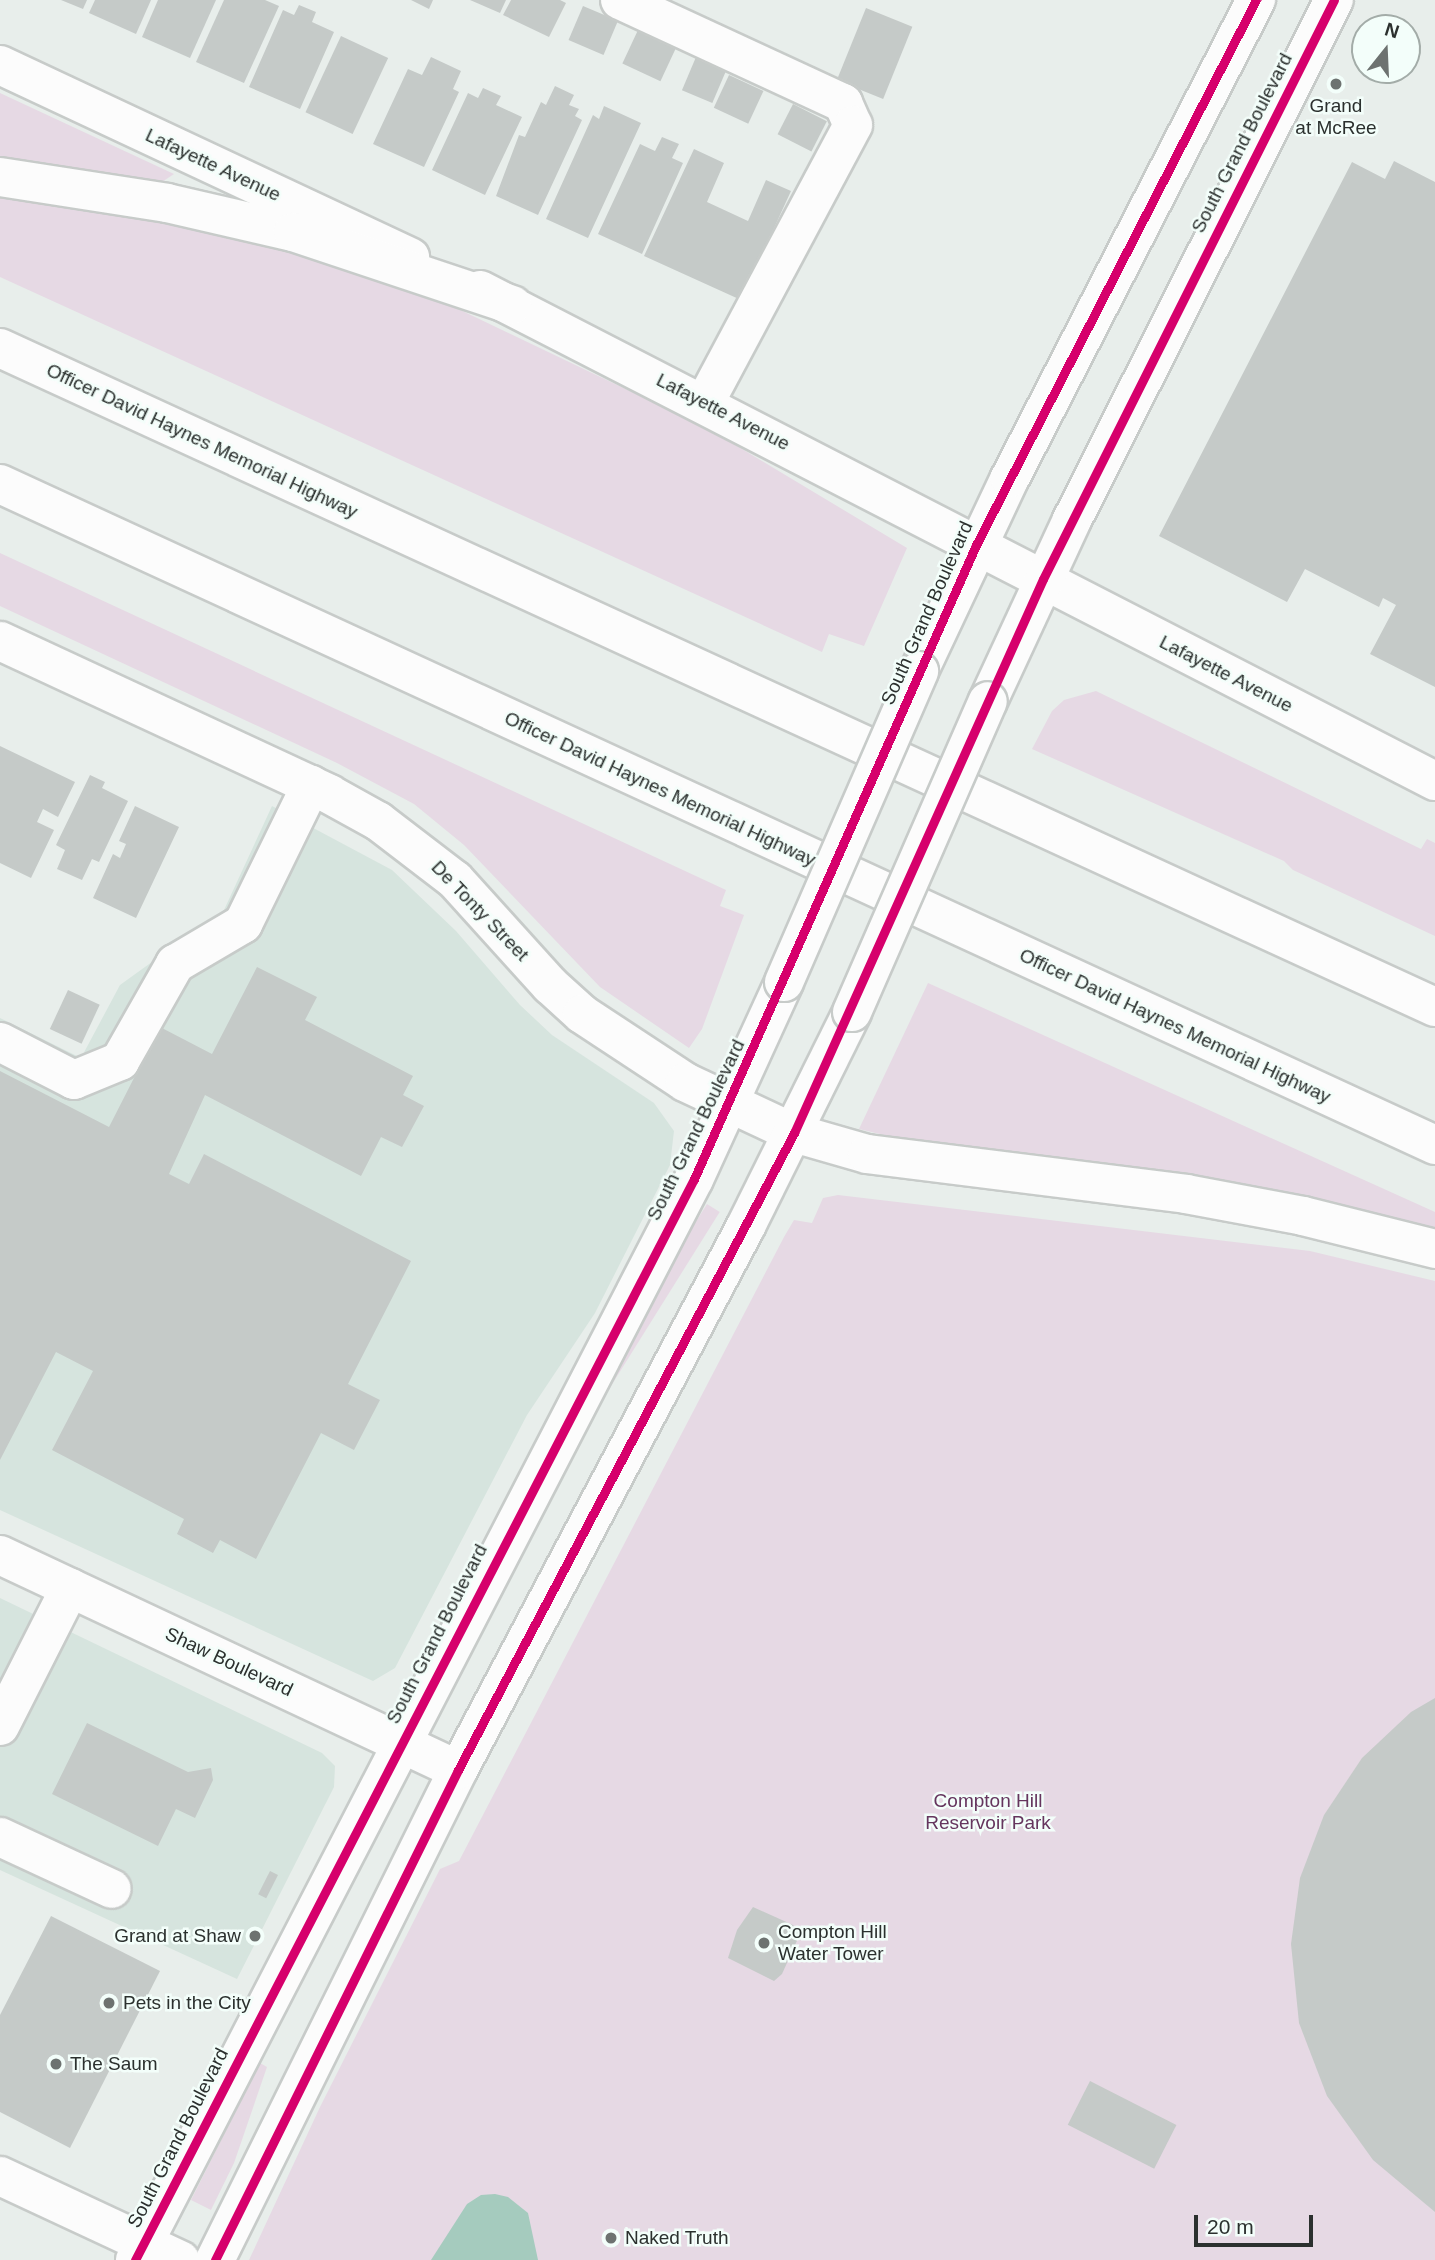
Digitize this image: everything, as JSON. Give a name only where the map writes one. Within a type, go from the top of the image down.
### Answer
[{"type":"main road","points":[[620,0],[843,103],[853,125],[705,402]]},
{"type":"main road","name":"South Grand Boulevard","points":[[139,2251],[730,1104],[976,545],[1256,0]]},
{"type":"main road","name":"South Grand Boulevard","points":[[215,2260],[458,1770],[794,1133],[852,1012],[1043,579],[1334,0]]},
{"type":"main road","name":"Lafayette Avenue","points":[[0,65],[512,305],[705,402],[1435,781]]},
{"type":"main road","points":[[0,177],[167,203],[293,232],[512,305]]},
{"type":"main road","name":"Officer David Haynes Memorial Highway","points":[[0,348],[1435,1007]]},
{"type":"main road","name":"Officer David Haynes Memorial Highway","points":[[0,484],[1435,1145]]},
{"type":"main road","name":"De Tonty Street","points":[[0,641],[311,785],[378,821],[423,853],[454,880],[550,985],[582,1014],[668,1072],[794,1133],[867,1154],[1212,1199],[1303,1216],[1435,1249]]},
{"type":"main road","points":[[0,1042],[74,1080],[120,1061],[175,964],[243,924],[311,785]]},
{"type":"main road","name":"Shaw Boulevard","points":[[0,1555],[458,1770]]},
{"type":"main road","points":[[0,1726],[70,1588]]},
{"type":"main road","points":[[0,1837],[112,1889]]},
{"type":"main road","points":[[0,2176],[139,2251],[180,2260]]},
{"type":"shaded area","points":[[272,806],[392,870],[456,931],[520,1005],[552,1035],[654,1103],[674,1131],[670,1165],[595,1313],[527,1415],[395,1668],[373,1681],[0,1510],[0,1018],[81,1058],[120,985],[224,910]]},
{"type":"shaded area","points":[[0,1598],[322,1753],[335,1766],[334,1787],[237,1979],[0,1870]]},
{"type":"shaded area","points":[[481,2195],[508,2197],[528,2213],[538,2260],[431,2260],[467,2204]]},
{"type":"green space","points":[[0,93],[174,174],[162,182],[0,158]]},
{"type":"green space","points":[[0,196],[141,217],[294,249],[429,295],[707,428],[907,548],[864,646],[829,634],[822,652],[0,277]]},
{"type":"green space","points":[[0,553],[726,890],[720,906],[744,915],[702,1029],[689,1048],[600,987],[464,845],[414,804],[337,763],[0,606]]},
{"type":"green space","points":[[1096,691],[1421,849],[1427,839],[1435,843],[1435,936],[1293,870],[1284,861],[1032,749],[1052,711],[1064,700]]},
{"type":"green space","points":[[928,983],[1435,1212],[1435,1232],[909,1141],[859,1129]]},
{"type":"green space","name":"Compton Hill Reservoir Park","points":[[838,1195],[1310,1251],[1435,1281],[1435,2260],[249,2260],[320,2107],[440,1869],[459,1861],[784,1237],[794,1220],[812,1223],[823,1198]]},
{"type":"green space","points":[[707,1204],[720,1212],[442,1656],[429,1648]]},
{"type":"green space","points":[[260,2063],[267,2067],[234,2163],[211,2210],[191,2200]]},
{"type":"building","points":[[61,0],[87,0],[83,9]]},
{"type":"building","points":[[95,0],[151,0],[136,34],[89,13]]},
{"type":"building","points":[[158,0],[216,0],[190,58],[142,37]]},
{"type":"building","points":[[224,0],[265,0],[279,6],[244,83],[196,62]]},
{"type":"building","points":[[411,0],[433,0],[429,9]]},
{"type":"building","points":[[470,0],[506,0],[500,13]]},
{"type":"building","points":[[511,0],[560,0],[566,3],[549,37],[503,15]]},
{"type":"building","points":[[299,5],[316,12],[312,22],[334,32],[300,109],[249,87],[283,10],[294,15]]},
{"type":"building","points":[[583,6],[618,21],[604,55],[569,40]]},
{"type":"building","points":[[866,8],[912,27],[883,99],[837,80]]},
{"type":"building","points":[[638,30],[676,48],[660,81],[622,64]]},
{"type":"building","points":[[341,36],[388,58],[353,134],[306,112]]},
{"type":"building","points":[[431,57],[461,71],[453,89],[459,92],[424,167],[373,144],[408,69],[422,75]]},
{"type":"building","points":[[696,57],[726,70],[712,103],[682,90]]},
{"type":"building","points":[[729,75],[763,91],[748,124],[714,108]]},
{"type":"building","points":[[555,86],[574,95],[569,105],[579,109],[575,116],[582,120],[538,215],[496,196],[519,135],[525,137],[541,102],[546,105]]},
{"type":"building","points":[[483,88],[501,96],[496,105],[522,117],[485,195],[432,170],[468,93],[478,98]]},
{"type":"building","points":[[793,104],[827,121],[811,152],[778,134]]},
{"type":"building","points":[[604,106],[641,123],[588,238],[546,219],[593,115],[599,119]]},
{"type":"building","points":[[662,137],[679,144],[672,158],[683,163],[642,254],[598,234],[640,144],[655,151]]},
{"type":"building","points":[[694,149],[724,163],[707,202],[748,221],[766,180],[791,191],[741,300],[644,256]]},
{"type":"building","points":[[1394,161],[1435,182],[1435,687],[1370,654],[1396,605],[1383,598],[1379,607],[1305,569],[1287,602],[1159,536],[1352,162],[1385,179]]},
{"type":"building","points":[[0,746],[75,782],[58,817],[43,809],[37,822],[54,830],[31,878],[0,863]]},
{"type":"building","points":[[90,775],[105,782],[102,788],[128,801],[99,862],[92,859],[82,880],[57,869],[65,850],[56,845]]},
{"type":"building","points":[[135,806],[179,827],[136,918],[93,898],[113,854],[120,858],[126,844],[119,841]]},
{"type":"building","points":[[257,967],[317,997],[305,1020],[413,1076],[403,1095],[424,1106],[402,1147],[381,1137],[361,1176],[205,1095],[169,1174],[189,1184],[204,1154],[411,1261],[348,1384],[380,1400],[354,1450],[321,1433],[256,1559],[220,1540],[213,1553],[177,1534],[184,1519],[52,1450],[93,1371],[56,1352],[0,1460],[0,1071],[109,1127],[160,1027],[212,1054]]},
{"type":"building","points":[[68,990],[100,1005],[82,1044],[50,1029]]},
{"type":"building","points":[[1435,1698],[1435,2212],[1373,2160],[1327,2096],[1299,2023],[1291,1944],[1300,1878],[1324,1815],[1362,1758],[1411,1712]]},
{"type":"building","points":[[87,1723],[188,1772],[211,1768],[213,1780],[195,1818],[176,1809],[158,1846],[52,1794]]},
{"type":"building","points":[[270,1871],[278,1875],[266,1898],[258,1894]]},
{"type":"building","name":"Compton Hill Water Tower","points":[[753,1907],[793,1925],[800,1934],[782,1974],[774,1981],[728,1958],[737,1930]]},
{"type":"building","name":"The Saum","points":[[51,1916],[160,1971],[70,2148],[0,2112],[0,2015]]},
{"type":"building","points":[[1090,2081],[1176,2125],[1154,2169],[1068,2125]]},
{"type":"cycle path","points":[[135,2260],[694,1179],[976,545],[1256,0]]},
{"type":"cycle path","points":[[215,2260],[458,1770],[794,1133],[1043,579],[1334,0]]},
{"type":"place","name":"Grand at McRee","points":[[1336,84]]},
{"type":"place","name":"Grand at Shaw","points":[[255,1936]]},
{"type":"place","name":"Compton Hill Water Tower","points":[[764,1943]]},
{"type":"place","name":"Pets in the City","points":[[109,2003]]},
{"type":"place","name":"The Saum","points":[[56,2064]]},
{"type":"place","name":"Naked Truth","points":[[611,2238]]}]
